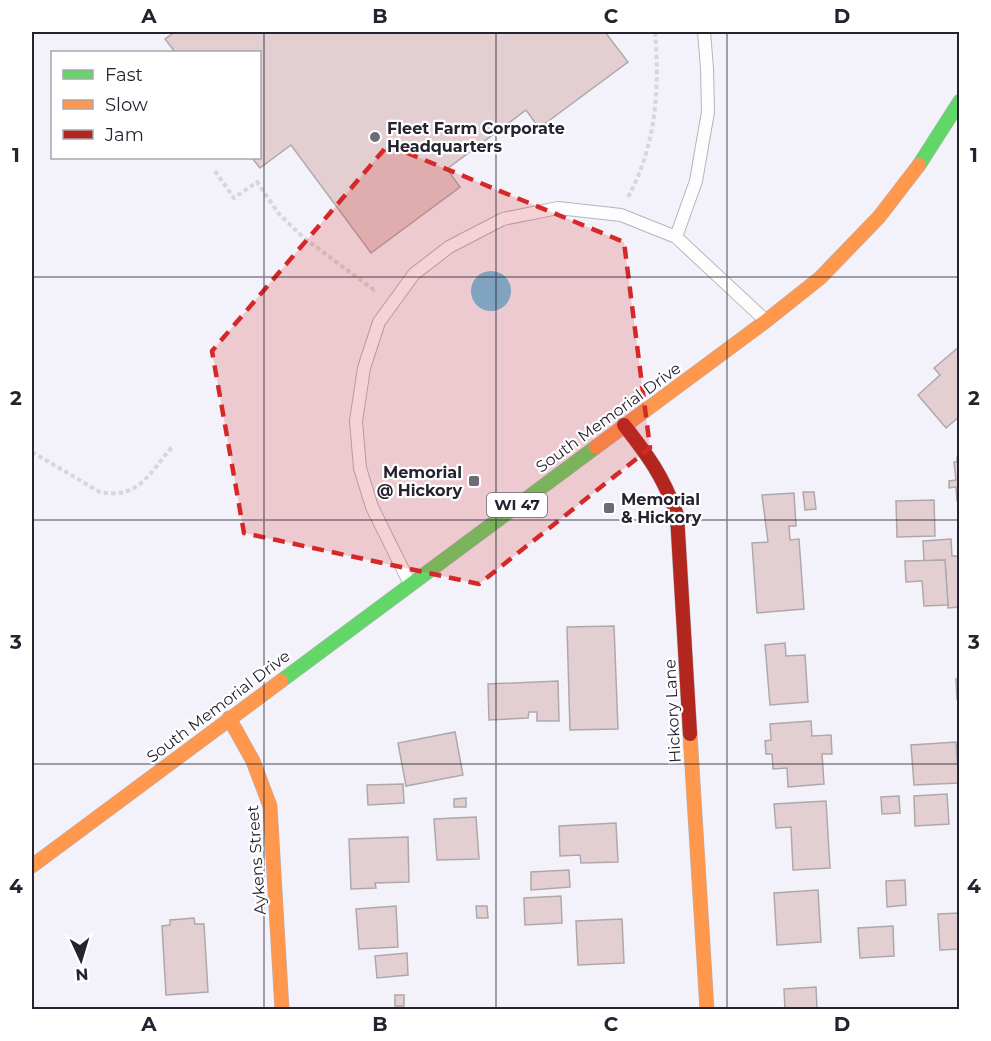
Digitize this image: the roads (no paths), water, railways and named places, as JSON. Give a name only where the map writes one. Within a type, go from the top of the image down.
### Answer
[{"type":"main road","name":"South Memorial Drive","points":[[32,866],[766,321],[820,278],[868,229],[912,175],[960,101]]},
{"type":"main road","name":"Hickory Lane","points":[[624,425],[654,462],[667,487],[677,515],[706,1010]]},
{"type":"main road","name":"Aykens Street","points":[[229,718],[251,753],[263,778],[270,806],[282,1010]]},
{"type":"lane","points":[[676,237],[696,181],[708,112],[704,32]]},
{"type":"lane","points":[[410,584],[372,507],[360,468],[356,421],[364,368],[380,322],[414,274],[449,247],[503,219],[558,208],[621,215],[676,237],[766,321]]},
{"type":"water","points":[[491,271],[499,272],[505,277],[510,283],[510,299],[505,305],[499,310],[491,311],[483,310],[477,305],[472,299],[471,291],[472,283],[477,277],[483,272]]},
{"type":"place","name":"Fleet Farm Corporate Headquarters","points":[[375,137]]},
{"type":"place","name":"Memorial @ Hickory","points":[[474,481]]},
{"type":"place","name":"Memorial & Hickory","points":[[609,508]]}]
